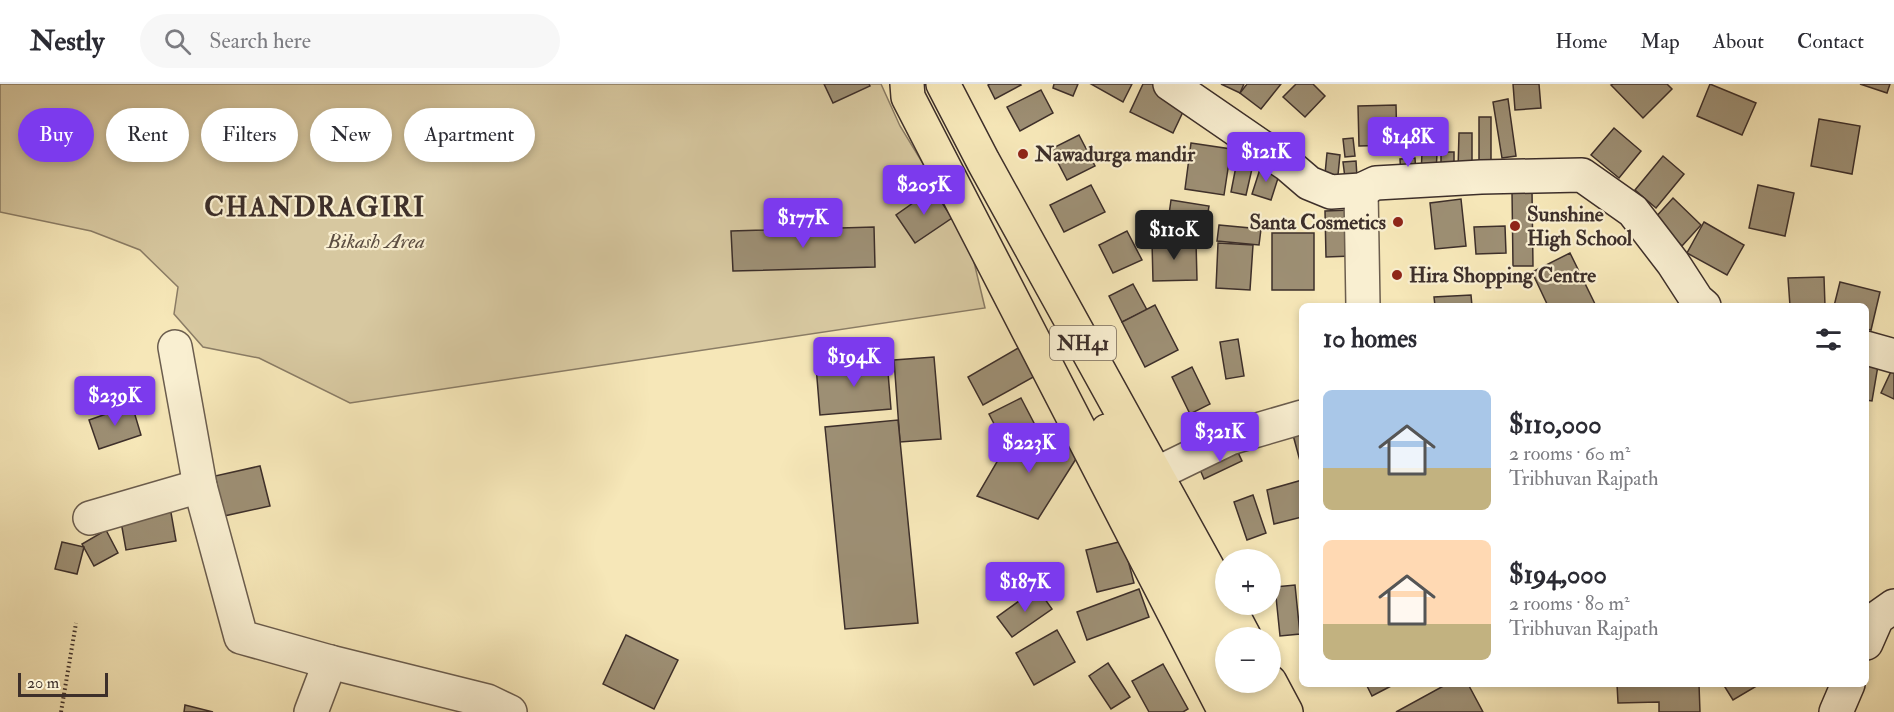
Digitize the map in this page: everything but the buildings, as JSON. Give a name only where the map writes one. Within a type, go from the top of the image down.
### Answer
[{"type":"highway","name":"NH41","points":[[907,84],[908,97],[1225,712]]},
{"type":"highway","name":"NH41","points":[[943,84],[1215,583]]},
{"type":"highway","points":[[983,161],[993,209],[1215,639]]},
{"type":"highway","points":[[1242,693],[1252,712]]},
{"type":"highway","points":[[1276,693],[1286,712]]},
{"type":"street","points":[[1170,84],[1288,165],[1309,183],[1331,192],[1361,190],[1376,183],[1481,177],[1582,175],[1633,211],[1700,303]]},
{"type":"street","points":[[1361,190],[1363,303]]},
{"type":"street","points":[[175,347],[200,486],[241,637],[494,708]]},
{"type":"street","points":[[1869,349],[1894,356]]},
{"type":"street","points":[[1156,474],[1230,438],[1299,418]]},
{"type":"street","points":[[90,518],[200,486]]},
{"type":"street","points":[[311,712],[330,662]]},
{"type":"street","points":[[1836,712],[1847,687]]},
{"type":"path","points":[[61,712],[76,623]]},
{"type":"green space","name":"Bikash Area","points":[[0,84],[881,84],[900,126],[958,221],[973,258],[985,308],[350,403],[259,358],[203,347],[174,314],[178,287],[140,250],[91,231],[0,212]]},
{"type":"place","name":"Nawadurga mandir","points":[[1023,154]]},
{"type":"place","name":"Santa Cosmetics","points":[[1398,222]]},
{"type":"place","name":"Sunshine High School","points":[[1515,226]]},
{"type":"place","name":"Hira Shopping Centre","points":[[1397,275]]},
{"type":"district","name":"CHANDRAGIRI","points":[[315,207]]}]
